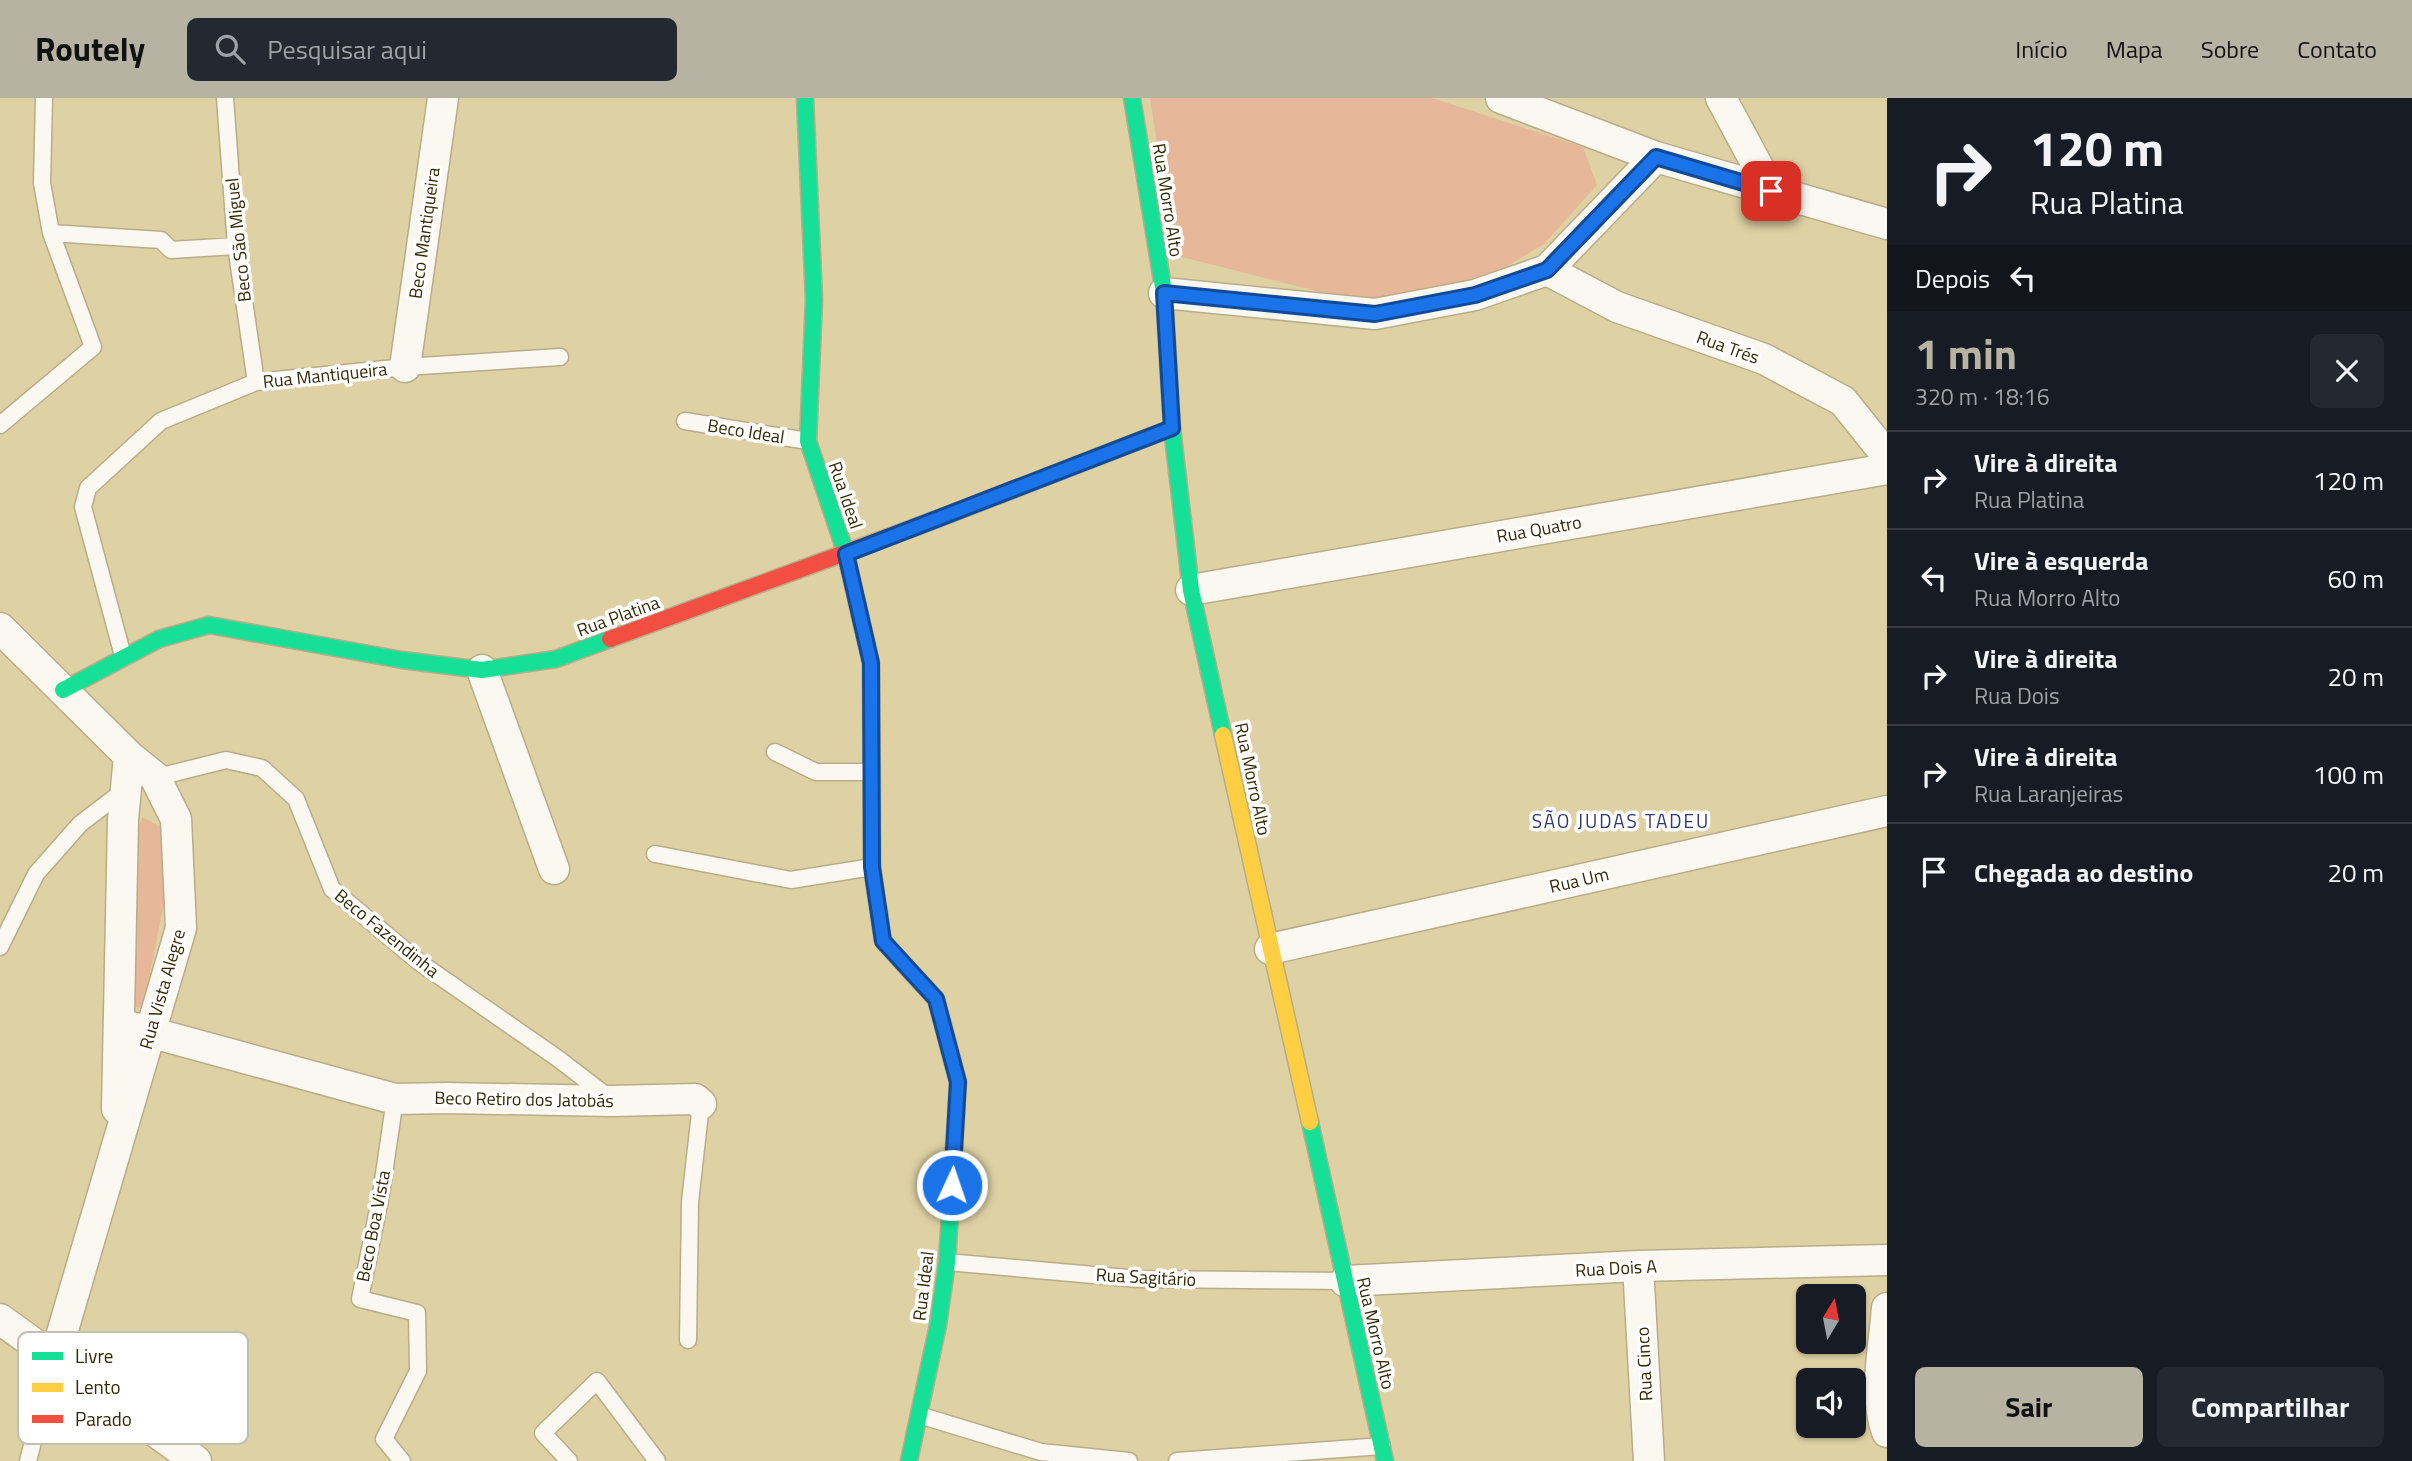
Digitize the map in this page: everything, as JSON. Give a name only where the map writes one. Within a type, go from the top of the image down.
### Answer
[{"type":"street","name":"Beco Mantiqueira","points":[[405,367],[443,98]]},
{"type":"street","name":"Rua Ideal","points":[[805,98],[814,299],[808,441],[846,554],[871,663],[872,867],[883,941],[936,999],[958,1082],[947,1262],[938,1325],[909,1461]]},
{"type":"street","name":"Rua Morro Alto","points":[[1132,98],[1164,293],[1172,428],[1191,590],[1383,1454]]},
{"type":"street","points":[[1502,98],[1656,157],[1887,225]]},
{"type":"street","points":[[1721,98],[1771,191]]},
{"type":"street","points":[[1164,293],[1375,314],[1475,295],[1547,270],[1656,157]]},
{"type":"street","name":"Rua Trés","points":[[1547,270],[1617,307],[1764,359],[1843,401],[1887,456]]},
{"type":"street","name":"Rua Platina","points":[[63,690],[159,639],[209,625],[402,660],[482,670],[556,659],[846,554],[1172,428]]},
{"type":"street","name":"Rua Quatro","points":[[1191,590],[1887,469]]},
{"type":"street","name":"Rua Vista Alegre","points":[[0,628],[128,756],[155,778],[176,819],[181,928],[62,1332]]},
{"type":"street","points":[[482,670],[554,869]]},
{"type":"street","name":"Rua Vista Alegre","points":[[115,1152],[120,1024],[122,820],[128,756]]},
{"type":"street","name":"Rua Um","points":[[1270,949],[1887,811]]},
{"type":"street","name":"Beco Retiro dos Jatobás","points":[[120,1024],[395,1099],[695,1099],[701,1104]]},
{"type":"street","name":"Rua Dois A","points":[[1345,1281],[1638,1266],[1887,1260]]},
{"type":"street","name":"Rua Cinco","points":[[1638,1266],[1648,1461]]},
{"type":"street","points":[[1887,1308],[1880,1392],[1887,1432]]},
{"type":"street","points":[[0,1319],[19,1332]]},
{"type":"street","points":[[173,1444],[196,1461]]},
{"type":"lane","points":[[0,425],[93,347],[51,233],[41,183],[44,98]]},
{"type":"lane","name":"Beco São Miguel","points":[[225,98],[236,246],[256,382]]},
{"type":"lane","points":[[51,233],[161,240],[171,250],[236,246]]},
{"type":"lane","name":"Rua Mantiqueira","points":[[123,656],[83,507],[89,488],[161,421],[256,382],[405,367],[560,357]]},
{"type":"lane","name":"Beco Ideal","points":[[685,421],[808,441]]},
{"type":"lane","points":[[775,752],[816,772],[872,772]]},
{"type":"lane","name":"Beco Fazendinha","points":[[0,947],[36,874],[80,824],[126,789],[155,778],[226,760],[262,768],[296,799],[332,889],[419,962],[560,1060],[612,1101]]},
{"type":"lane","points":[[655,854],[791,880],[872,867]]},
{"type":"lane","name":"Beco Boa Vista","points":[[395,1099],[381,1194],[360,1299],[417,1312],[418,1371],[384,1439],[402,1461]]},
{"type":"lane","name":"Beco Retiro dos Jatobás","points":[[688,1340],[690,1202],[701,1104]]},
{"type":"lane","name":"Rua Sagitário","points":[[947,1262],[1139,1279],[1345,1281]]},
{"type":"lane","points":[[569,1461],[543,1433],[597,1381],[657,1461]]},
{"type":"lane","points":[[919,1415],[1041,1452],[1129,1461]]},
{"type":"lane","points":[[28,1461],[32,1444]]},
{"type":"lane","points":[[1177,1461],[1383,1454]]},
{"type":"shaded area","points":[[1150,98],[1432,98],[1583,147],[1597,185],[1544,244],[1471,288],[1368,304],[1174,255]]},
{"type":"shaded area","points":[[143,817],[162,828],[168,839],[164,903],[143,1008],[132,1006],[131,841]]},
{"type":"traffic: fast","points":[[805,98],[814,299],[808,441],[846,554],[860,616]]},
{"type":"traffic: fast","points":[[1132,98],[1164,293],[1172,428],[1191,590],[1223,735]]},
{"type":"traffic: fast","points":[[63,690],[159,639],[209,625],[402,660],[482,670],[556,659],[610,639]]},
{"type":"traffic: fast","points":[[909,1461],[938,1325],[947,1262],[958,1082],[936,999],[911,972]]},
{"type":"traffic: fast","points":[[1310,1122],[1385,1461]]},
{"type":"traffic: slow","points":[[940,518],[1172,428]]},
{"type":"traffic: slow","points":[[860,616],[871,663],[872,867],[883,941],[911,972]]},
{"type":"traffic: slow","points":[[1223,735],[1310,1122]]},
{"type":"traffic: jam","points":[[610,639],[940,518]]},
{"type":"district","name":"SÃO JUDAS TADEU","points":[[1621,820]]},
{"type":"route","points":[[952,1185],[958,1082],[936,999],[883,941],[872,867],[871,663],[846,554],[1172,428],[1164,293],[1375,314],[1475,295],[1547,270],[1656,157],[1771,191]]}]
